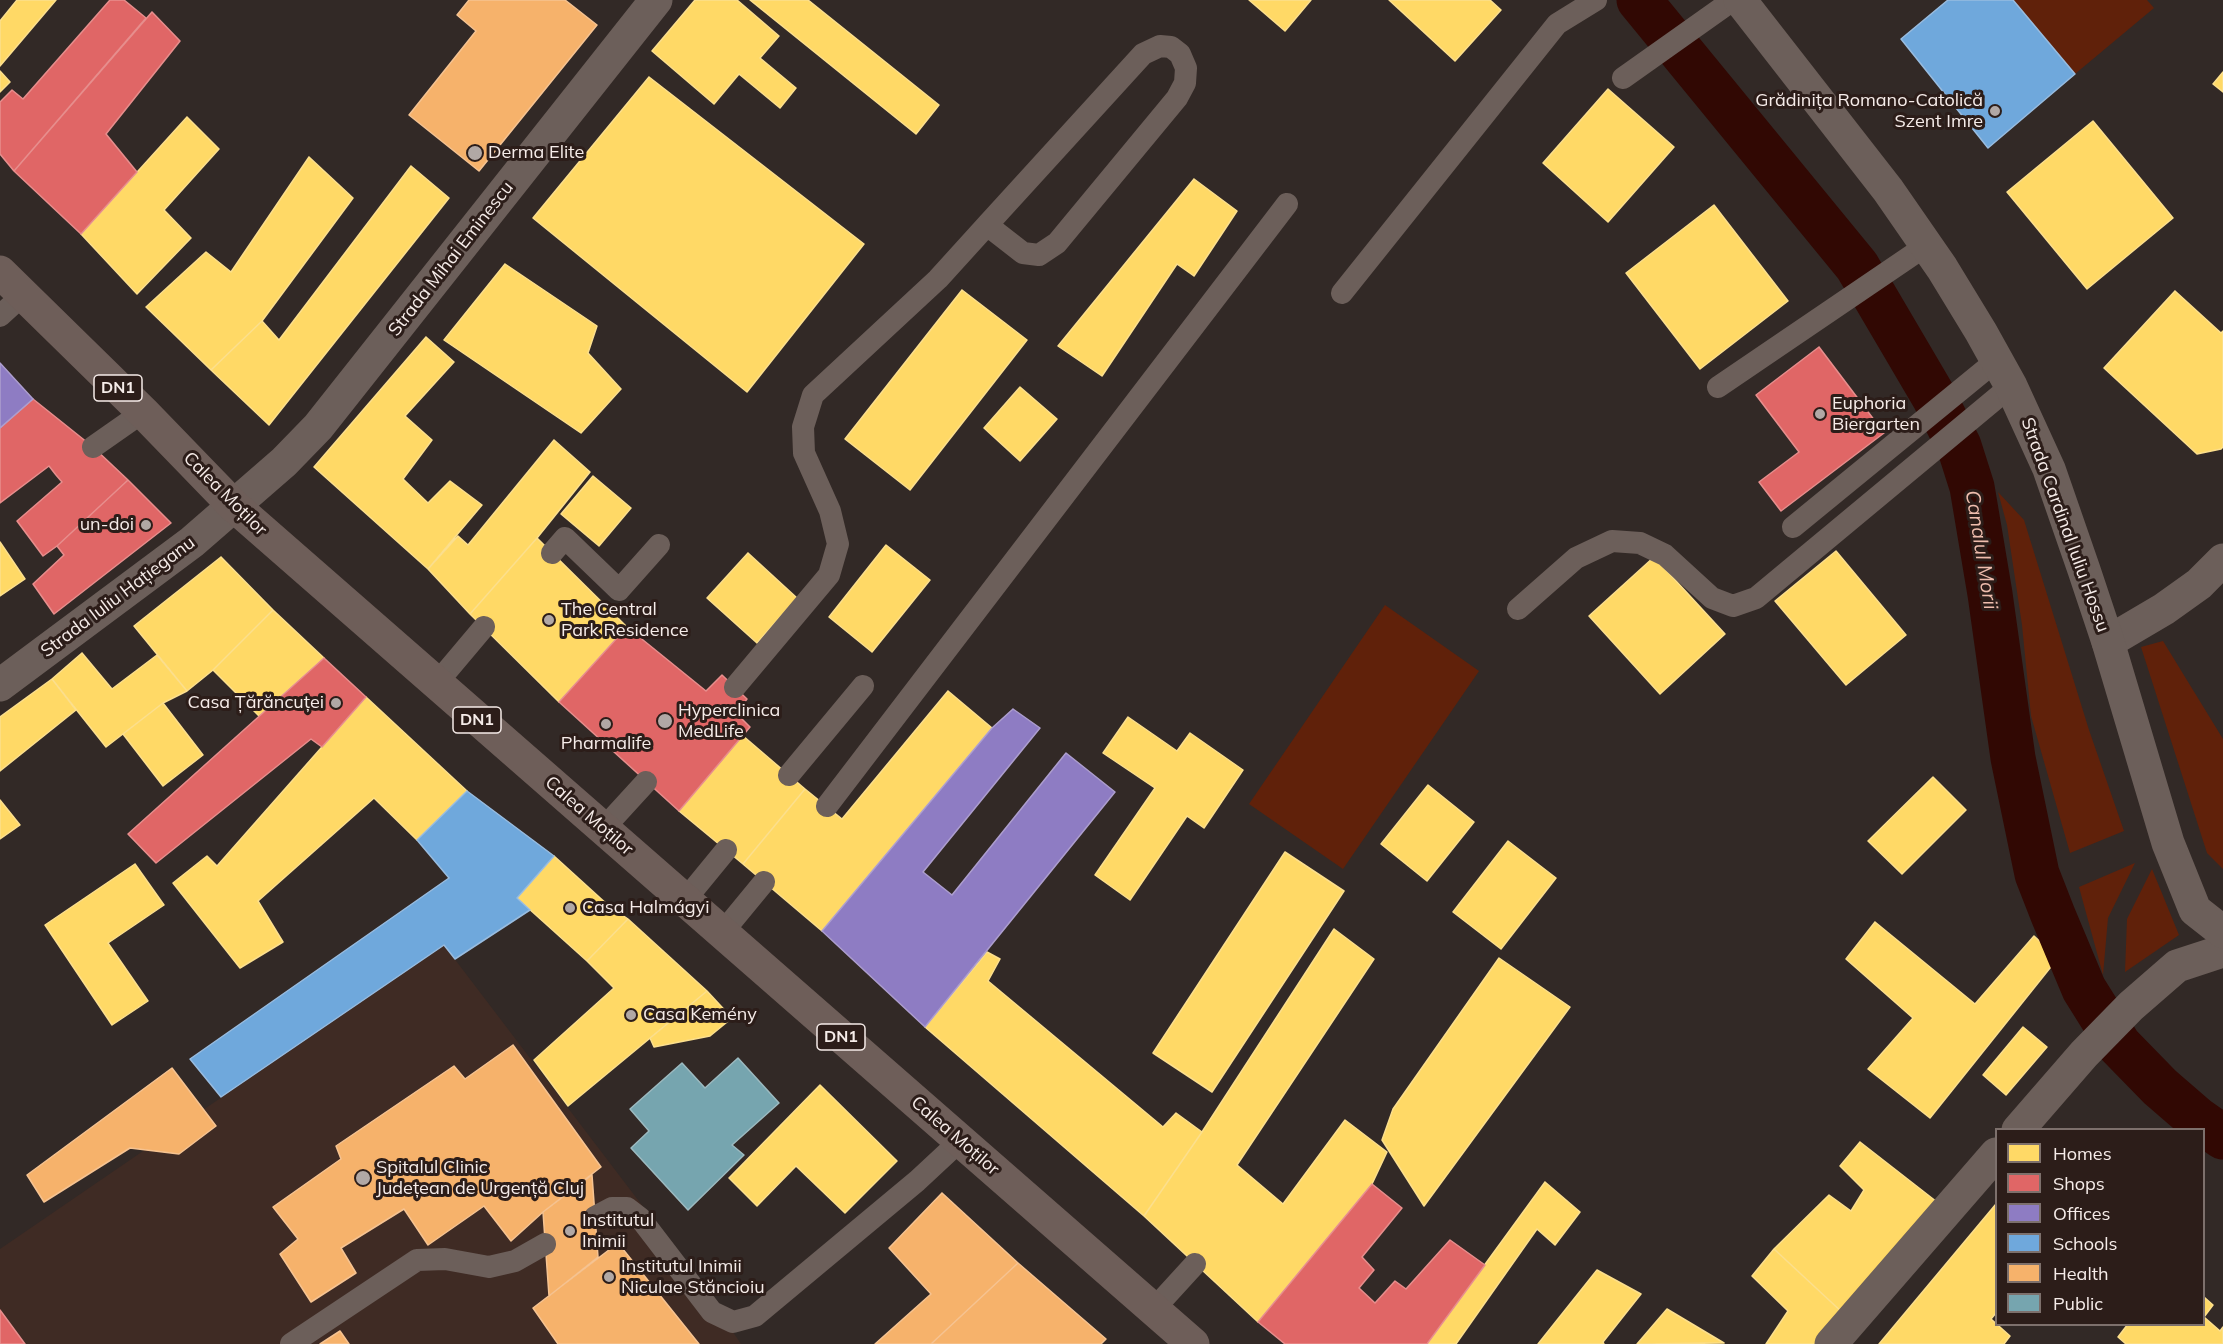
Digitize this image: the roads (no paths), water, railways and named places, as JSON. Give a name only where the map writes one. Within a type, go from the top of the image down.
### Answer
[{"type":"main road","name":"Calea Moților","points":[[0,272],[11,306],[143,412],[234,506],[1193,1344]]},
{"type":"street","name":"Strada Mihai Eminescu","points":[[234,506],[284,462],[318,427],[656,0]]},
{"type":"street","name":"Strada Cardinal Iuliu Hossu","points":[[1740,0],[1888,190],[1927,245],[2004,373],[2049,469],[2108,642],[2168,843],[2195,910],[2223,932]]},
{"type":"street","name":"Strada Iuliu Hațieganu","points":[[0,685],[192,542],[234,506]]},
{"type":"street","points":[[2108,642],[2164,609],[2199,584],[2223,560]]},
{"type":"street","points":[[2020,1128],[2084,1054],[2131,1006],[2177,966],[2223,951]]},
{"type":"street","points":[[1830,1344],[1995,1155]]},
{"type":"lane","points":[[1342,292],[1557,24],[1596,0]]},
{"type":"lane","points":[[1623,78],[1733,0]]},
{"type":"lane","points":[[735,687],[829,575],[838,544],[830,511],[804,453],[803,427],[813,395],[938,279],[987,225],[1143,54],[1160,46],[1171,47],[1180,54],[1186,68],[1185,83],[1177,98],[1057,243],[1039,255],[1023,253],[987,225]]},
{"type":"lane","points":[[827,806],[1287,204]]},
{"type":"lane","points":[[1718,387],[1927,245]]},
{"type":"lane","points":[[1793,527],[1963,388],[2004,373]]},
{"type":"lane","points":[[1518,609],[1576,558],[1612,541],[1640,543],[1665,555],[1712,597],[1733,606],[1756,598],[1976,416],[2004,373]]},
{"type":"lane","points":[[93,447],[143,412]]},
{"type":"lane","points":[[552,553],[565,538],[619,590],[659,545]]},
{"type":"lane","points":[[436,684],[484,627]]},
{"type":"lane","points":[[789,775],[863,686]]},
{"type":"lane","points":[[603,829],[646,782]]},
{"type":"lane","points":[[685,900],[726,850]]},
{"type":"lane","points":[[722,933],[764,882]]},
{"type":"lane","points":[[595,1217],[612,1208],[627,1208],[640,1218],[712,1312],[733,1322],[754,1316],[917,1181],[960,1141]]},
{"type":"lane","points":[[291,1344],[417,1260],[445,1259],[489,1267],[514,1262],[545,1244]]},
{"type":"lane","points":[[1153,1310],[1195,1264]]},
{"type":"waterway","name":"Canalul Morii","points":[[1639,0],[1857,266],[1934,397],[1959,446],[1972,487],[2013,758],[2037,874],[2053,915],[2084,989],[2119,1045],[2160,1087],[2197,1119],[2223,1137]]},
{"type":"place","name":"Grădinița Romano-Catolică Szent Imre","points":[[1995,111]]},
{"type":"place","name":"Derma Elite","points":[[475,153]]},
{"type":"place","name":"Euphoria Biergarten","points":[[1820,414]]},
{"type":"place","name":"un-doi","points":[[146,525]]},
{"type":"place","name":"The Central Park Residence","points":[[549,620]]},
{"type":"place","name":"Casa Țărăncuței","points":[[336,703]]},
{"type":"place","name":"Hyperclinica MedLife","points":[[665,721]]},
{"type":"place","name":"Pharmalife","points":[[606,724]]},
{"type":"place","name":"Casa Halmágyi","points":[[570,908]]},
{"type":"place","name":"Casa Kemény","points":[[631,1015]]},
{"type":"place","name":"Spitalul Clinic Județean de Urgență Cluj","points":[[363,1178]]},
{"type":"place","name":"Institutul Inimii","points":[[570,1231]]},
{"type":"place","name":"Institutul Inimii Niculae Stăncioiu","points":[[609,1277]]}]
